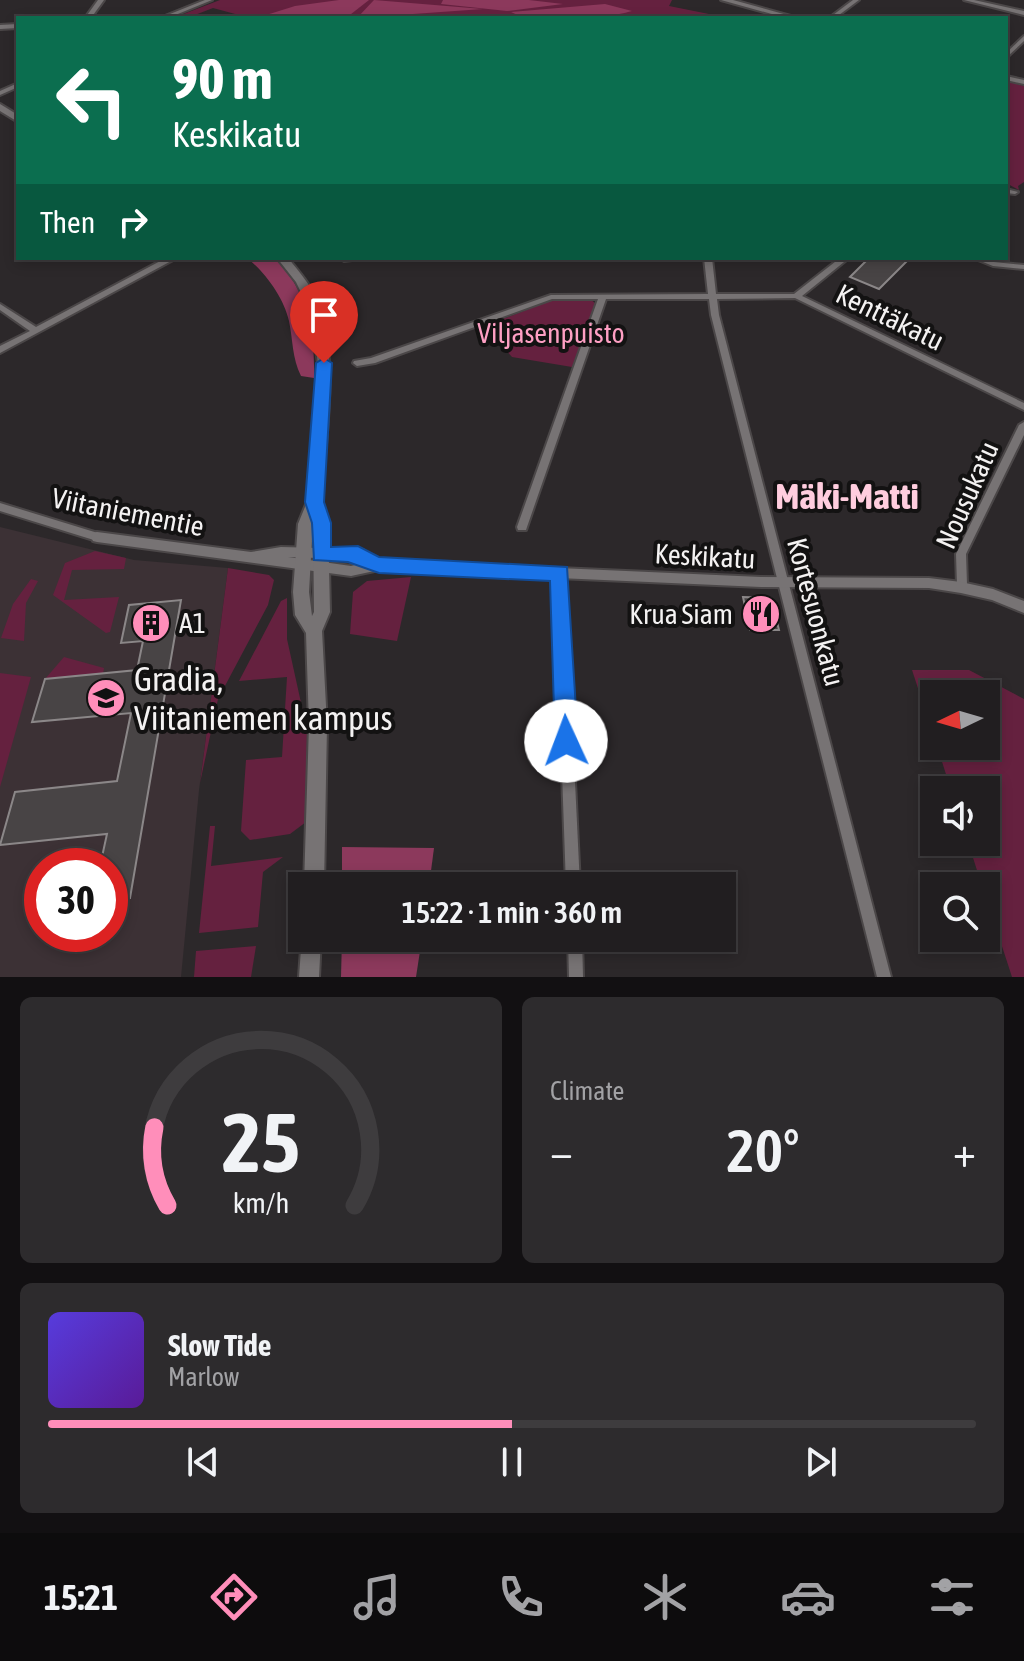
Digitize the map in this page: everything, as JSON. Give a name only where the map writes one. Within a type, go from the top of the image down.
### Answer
[{"type":"main road","points":[[714,0],[773,16]]},
{"type":"main road","points":[[725,0],[786,16]]},
{"type":"main road","points":[[0,93],[16,108]]},
{"type":"main road","points":[[283,260],[309,296],[323,343],[323,418],[314,502],[305,524],[303,560],[303,615],[314,631]]},
{"type":"main road","points":[[314,502],[321,523],[322,612],[314,631],[318,735],[314,872]]},
{"type":"main road","points":[[309,977],[310,952]]},
{"type":"street","points":[[168,16],[209,0]]},
{"type":"street","points":[[835,16],[856,0]]},
{"type":"street","points":[[967,0],[1024,13]]},
{"type":"street","points":[[1008,54],[1024,38]]},
{"type":"street","points":[[0,350],[169,260]]},
{"type":"street","name":"Kortesuonkatu","points":[[708,260],[715,315],[884,977]]},
{"type":"street","points":[[796,296],[842,260]]},
{"type":"street","points":[[982,260],[1024,267]]},
{"type":"street","points":[[522,527],[603,296]]},
{"type":"street","name":"Kenttäkatu","points":[[357,363],[372,361],[551,297],[796,296],[1024,407]]},
{"type":"street","points":[[0,306],[35,330]]},
{"type":"street","name":"Nousukatu","points":[[962,585],[961,554],[1024,425]]},
{"type":"street","name":"Viitaniementie","points":[[0,507],[97,537],[249,557],[303,560]]},
{"type":"street","name":"Keskikatu","points":[[303,560],[321,561],[351,571],[379,565],[784,583],[962,585],[998,594],[1024,607]]},
{"type":"street","points":[[560,573],[572,872]]},
{"type":"street","points":[[575,952],[576,977]]},
{"type":"shaded area","points":[[339,0],[369,0],[349,16],[263,16],[295,6]]},
{"type":"shaded area","points":[[374,0],[483,9],[385,16],[359,16]]},
{"type":"shaded area","points":[[443,0],[529,0],[563,4],[507,11],[441,4]]},
{"type":"shaded area","points":[[605,4],[632,11],[605,16],[523,16],[511,12]]},
{"type":"shaded area","points":[[249,260],[276,260],[295,284],[308,314],[314,378],[301,376],[283,303]]},
{"type":"shaded area","name":"Gradia, Viitaniemen kampus","points":[[0,527],[134,560],[228,568],[199,790],[181,977],[0,977]]},
{"type":"shaded area","points":[[342,847],[434,848],[431,872],[342,872]]},
{"type":"shaded area","points":[[342,952],[420,952],[416,977],[341,977]]},
{"type":"green space","points":[[220,0],[672,0],[669,6],[719,16],[243,16],[213,8],[192,16],[181,15]]},
{"type":"green space","points":[[1008,82],[1024,86],[1024,182],[1018,186],[1019,190],[1008,184]]},
{"type":"green space","name":"Viljasenpuisto","points":[[589,298],[596,304],[572,367],[512,357],[484,326],[553,300]]},
{"type":"green space","points":[[95,551],[126,558],[124,569],[72,570],[64,600],[119,597],[110,632],[106,633],[53,595],[65,563]]},
{"type":"green space","points":[[228,568],[269,575],[274,580],[268,605],[218,699],[200,783]]},
{"type":"green space","points":[[411,577],[397,641],[350,634],[353,592],[367,581]]},
{"type":"green space","points":[[31,579],[38,581],[26,603],[24,641],[1,638],[13,604]]},
{"type":"green space","points":[[287,598],[287,639],[307,730],[306,822],[290,834],[250,840],[241,831],[246,760],[282,757],[287,677],[239,681],[281,601]]},
{"type":"green space","points":[[64,657],[104,668],[103,674],[45,679]]},
{"type":"green space","points":[[912,670],[969,670],[988,680],[920,680],[920,694]]},
{"type":"green space","points":[[0,673],[31,677],[0,787]]},
{"type":"green space","points":[[1000,686],[1024,699],[1024,977],[1012,977],[1000,940],[1000,872],[978,872],[972,856],[1000,856],[1000,776],[947,776],[941,760],[1000,760]]},
{"type":"green space","points":[[210,826],[215,826],[211,866],[283,857],[263,872],[258,927],[199,933]]},
{"type":"green space","points":[[256,946],[251,977],[194,977],[196,951]]},
{"type":"building","points":[[867,260],[908,260],[879,289],[850,277]]},
{"type":"building","name":"Krua Siam","points":[[743,597],[771,598],[779,630],[750,630]]},
{"type":"building","points":[[181,600],[128,898],[128,848],[104,848],[107,834],[0,845],[15,792],[117,781],[131,713],[32,722],[45,679],[137,670],[143,641],[121,643],[129,605]]},
{"type":"place","name":"Krua Siam","points":[[761,614]]},
{"type":"place","name":"A1","points":[[151,623]]},
{"type":"place","name":"Gradia, Viitaniemen kampus","points":[[106,698]]},
{"type":"district","name":"Mäki-Matti","points":[[847,496]]},
{"type":"route","points":[[324,363],[323,418],[314,502],[321,523],[321,555],[358,554],[356,558],[379,565],[560,573],[566,741]]}]
